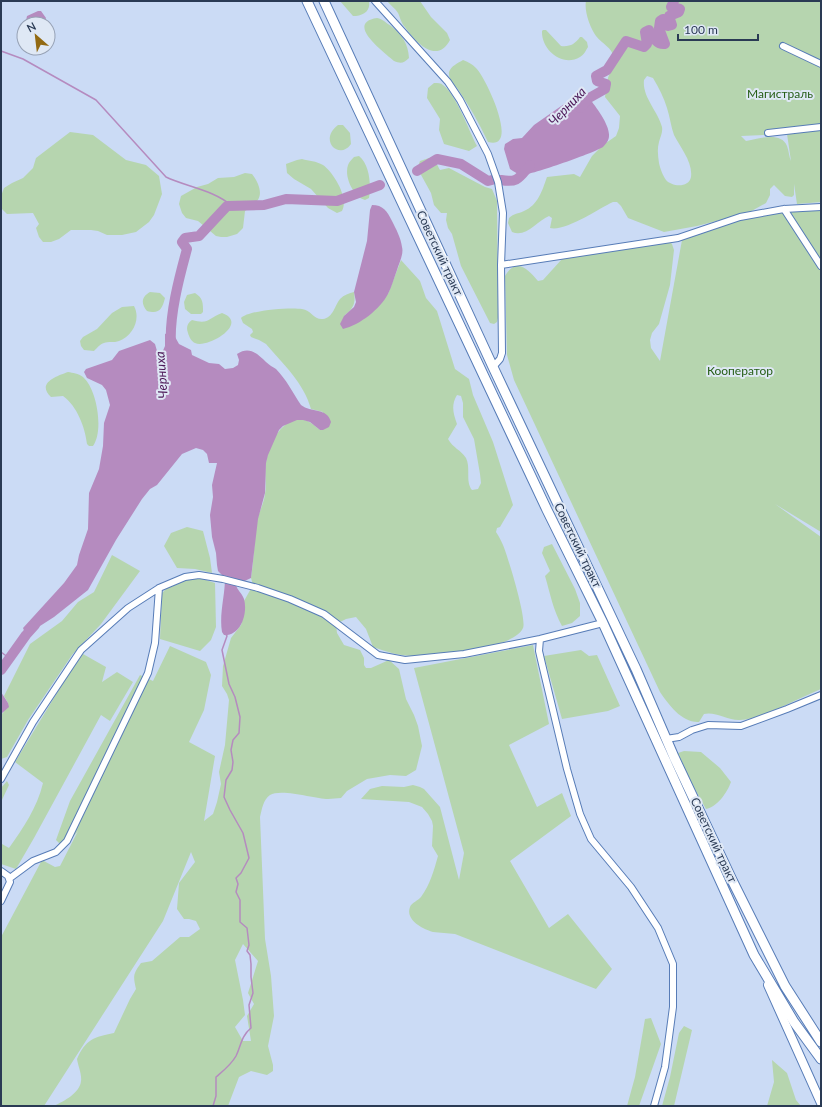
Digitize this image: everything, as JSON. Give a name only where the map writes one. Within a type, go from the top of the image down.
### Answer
[{"type":"highway","name":"Советский тракт","points":[[307,1],[602,623],[754,955]]},
{"type":"highway","name":"Советский тракт","points":[[324,1],[493,367],[636,669],[666,738],[733,882],[785,986],[821,1042]]},
{"type":"highway","points":[[754,955],[794,1022],[821,1059]]},
{"type":"main road","name":"Советский тракт","points":[[754,955],[783,1016],[821,1104]]},
{"type":"street","points":[[375,1],[448,82],[460,100],[488,154],[498,182],[503,213],[501,265],[502,353],[500,359],[493,367]]},
{"type":"street","points":[[783,46],[821,64]]},
{"type":"street","points":[[768,133],[821,128]]},
{"type":"street","points":[[501,265],[678,238],[740,217],[784,209],[821,207]]},
{"type":"street","points":[[784,209],[821,266]]},
{"type":"street","points":[[1,779],[33,722],[81,650],[128,608],[160,588],[185,577],[198,575],[223,579],[290,598],[324,614],[378,655],[405,660],[464,654],[540,639],[602,623]]},
{"type":"street","points":[[1,901],[9,884],[10,878],[34,861],[56,852],[67,841],[148,673],[155,643],[160,588]]},
{"type":"street","points":[[540,639],[539,651],[567,769],[580,814],[591,839],[631,887],[658,928],[673,964],[673,1007],[665,1067],[654,1106]]},
{"type":"street","points":[[666,738],[679,737],[692,730],[708,725],[741,726],[821,695]]},
{"type":"street","points":[[1,871],[10,878]]},
{"type":"green space","points":[[340,1],[369,1],[369,8],[365,13],[353,16]]},
{"type":"green space","points":[[387,1],[420,1],[431,17],[447,33],[450,40],[445,47],[439,51],[433,51],[426,48],[409,33],[402,24],[397,11]]},
{"type":"green space","name":"Магистраль","points":[[586,1],[821,1],[821,202],[797,204],[794,184],[794,195],[792,197],[785,196],[774,185],[770,189],[770,195],[766,203],[748,213],[697,226],[664,232],[628,218],[621,206],[617,202],[613,202],[564,227],[550,228],[552,218],[549,216],[527,231],[522,233],[512,232],[508,223],[509,218],[533,205],[539,197],[547,177],[574,174],[580,177],[592,156],[603,145],[616,136],[619,128],[620,116],[605,97],[607,81],[614,61],[613,54],[594,33],[588,19]],"holes":[[[647,76],[653,78],[661,93],[667,108],[674,135],[688,160],[691,177],[690,181],[684,185],[672,184],[666,180],[661,170],[658,145],[662,133],[662,127],[645,92],[644,80]],[[787,134],[791,161],[784,141],[775,137],[746,141],[741,136]]]},
{"type":"green space","points":[[377,18],[383,20],[391,26],[404,40],[409,58],[406,61],[401,63],[394,61],[370,38],[364,26],[368,21]]},
{"type":"green space","points":[[543,30],[546,30],[561,46],[572,44],[582,37],[587,42],[588,47],[584,54],[573,60],[560,58],[554,55],[545,44]]},
{"type":"green space","points":[[463,60],[476,68],[486,84],[498,111],[501,125],[501,135],[497,142],[488,142],[470,108],[450,79],[449,72],[451,68]]},
{"type":"green space","points":[[434,83],[440,83],[443,85],[453,96],[477,146],[469,151],[444,144],[439,130],[440,119],[427,98],[428,88]]},
{"type":"green space","points":[[338,125],[343,125],[350,133],[351,144],[346,149],[336,149],[330,142],[332,131]]},
{"type":"green space","points":[[70,132],[93,135],[126,160],[146,165],[159,176],[162,194],[154,215],[149,222],[136,232],[122,235],[107,235],[91,230],[71,230],[59,239],[51,242],[43,242],[39,237],[36,228],[39,224],[33,213],[7,214],[1,208],[1,196],[4,188],[23,178],[33,168],[36,158]]},
{"type":"green space","points":[[359,156],[363,160],[368,170],[369,176],[369,198],[365,200],[357,195],[350,186],[347,175],[349,163],[354,157]]},
{"type":"green space","points":[[429,158],[435,161],[440,170],[449,168],[485,187],[492,189],[497,201],[498,318],[497,322],[494,324],[490,323],[461,266],[452,234],[448,228],[446,220],[447,213],[441,213],[434,205],[431,193],[420,173],[420,161]]},
{"type":"green space","points":[[302,159],[323,165],[332,174],[344,199],[342,211],[337,213],[328,208],[311,189],[287,173],[286,164]]},
{"type":"green space","points":[[245,173],[252,174],[258,183],[260,194],[256,202],[245,211],[243,228],[237,234],[227,237],[216,236],[198,221],[186,218],[182,213],[179,204],[181,196],[218,178],[234,177]]},
{"type":"green space","name":"Кооператор","points":[[821,210],[821,532],[775,504],[821,537],[821,689],[770,712],[749,719],[736,720],[708,713],[704,714],[699,722],[693,722],[687,720],[676,712],[660,692],[514,380],[507,355],[505,276],[509,270],[518,266],[530,272],[538,281],[543,280],[562,259],[572,254],[670,242],[674,250],[670,285],[659,324],[652,333],[650,340],[651,348],[660,361],[682,240],[733,221],[793,211]]},
{"type":"green space","points":[[401,260],[420,281],[426,298],[437,311],[455,369],[469,379],[473,395],[493,442],[513,505],[500,527],[497,528],[496,532],[501,540],[516,588],[522,613],[523,628],[517,635],[490,646],[456,653],[414,656],[394,653],[373,647],[366,629],[356,617],[346,619],[336,624],[337,633],[344,645],[360,650],[364,658],[364,665],[366,668],[371,668],[389,660],[399,669],[406,699],[418,726],[422,746],[416,770],[406,776],[390,775],[367,779],[347,791],[341,798],[323,799],[299,794],[275,793],[270,795],[264,802],[260,817],[265,939],[271,976],[274,1016],[268,1046],[273,1071],[267,1075],[251,1071],[239,1077],[228,1106],[54,1106],[71,1096],[78,1089],[81,1076],[77,1059],[87,1043],[101,1036],[114,1033],[136,989],[134,975],[141,963],[152,961],[180,937],[189,937],[200,929],[196,921],[184,919],[177,909],[179,883],[195,862],[191,852],[163,921],[44,1106],[1,1106],[1,937],[42,860],[55,867],[60,866],[78,831],[64,848],[56,840],[70,801],[140,675],[153,681],[170,646],[206,662],[211,675],[204,710],[189,742],[215,756],[204,821],[213,814],[217,802],[221,784],[219,772],[225,745],[229,700],[222,686],[223,666],[231,638],[241,625],[245,609],[244,601],[253,585],[251,578],[256,528],[264,501],[266,486],[265,467],[267,456],[278,433],[289,422],[304,420],[320,430],[323,412],[311,409],[308,400],[292,374],[266,344],[251,337],[250,335],[253,332],[252,329],[243,323],[241,318],[245,315],[261,311],[297,308],[308,311],[317,318],[323,319],[331,314],[342,298],[347,294],[354,292],[355,300],[353,306],[344,316],[388,294]],"holes":[[[457,395],[461,396],[463,403],[463,417],[474,439],[481,483],[478,489],[472,490],[469,483],[466,458],[452,445],[448,439],[457,424],[453,409]],[[243,944],[258,961],[248,993],[254,1004],[247,1016],[251,1041],[243,1041],[235,1027],[245,1015],[235,960]]]},
{"type":"green space","points":[[150,292],[160,293],[165,298],[163,306],[154,312],[147,311],[143,303],[145,296]]},
{"type":"green space","points":[[195,293],[202,301],[203,312],[201,314],[191,314],[185,309],[184,302],[187,295]]},
{"type":"green space","points":[[134,306],[137,316],[136,321],[132,331],[124,339],[115,342],[107,342],[99,346],[94,351],[84,350],[80,341],[83,337],[97,329],[112,313],[122,307]]},
{"type":"green space","points":[[222,313],[229,317],[231,323],[224,334],[209,342],[201,344],[193,342],[187,329],[190,321],[202,322]]},
{"type":"green space","points":[[68,372],[83,377],[92,391],[98,421],[98,431],[93,446],[89,446],[87,444],[80,417],[68,400],[63,396],[51,397],[47,392],[47,384],[50,381]]},
{"type":"green space","points":[[187,527],[203,531],[212,573],[195,569],[177,568],[164,546],[171,533]]},
{"type":"green space","points":[[552,544],[575,589],[580,603],[580,616],[572,623],[562,626],[556,614],[550,595],[545,576],[550,571],[542,553],[544,547]]},
{"type":"green space","points":[[112,555],[140,571],[101,624],[72,655],[28,720],[7,757],[1,759],[1,714],[8,703],[4,696],[30,644],[62,621],[78,602],[94,592]]},
{"type":"green space","points":[[185,578],[200,578],[215,583],[216,627],[211,640],[200,651],[160,639],[162,593],[172,583]]},
{"type":"green space","points":[[533,645],[549,724],[509,745],[537,807],[562,793],[571,816],[510,861],[549,928],[568,914],[612,969],[596,989],[455,934],[433,932],[424,929],[412,920],[409,912],[410,907],[421,897],[427,888],[438,856],[432,846],[432,821],[422,807],[409,802],[361,799],[370,789],[382,786],[404,787],[413,785],[424,789],[440,807],[459,880],[464,853],[414,668]]},
{"type":"green space","points":[[581,650],[589,656],[597,655],[620,706],[608,711],[562,719],[544,656]]},
{"type":"green space","points":[[83,654],[106,667],[102,682],[117,672],[133,682],[110,721],[101,715],[16,869],[1,864],[1,837],[2,844],[9,848],[33,809],[43,783],[15,762],[63,683]]},
{"type":"green space","points":[[684,751],[701,752],[720,768],[731,782],[721,799],[710,808],[706,809],[691,782],[678,753]]},
{"type":"green space","points":[[7,781],[9,785],[1,802],[1,788]]},
{"type":"green space","points":[[651,1018],[661,1044],[639,1106],[627,1106],[635,1077],[645,1019]]},
{"type":"green space","points":[[684,1026],[692,1030],[674,1106],[662,1106],[670,1077],[679,1033]]},
{"type":"green space","points":[[772,1060],[787,1073],[796,1100],[801,1106],[767,1106],[774,1082]]},
{"type":"water","points":[[41,11],[45,16],[27,16]]},
{"type":"water","points":[[577,97],[589,98],[599,111],[609,132],[608,140],[604,146],[598,150],[549,168],[527,174],[521,175],[510,169],[504,149],[505,144],[513,139],[522,138],[534,125],[567,102]]},
{"type":"water","points":[[372,205],[382,207],[388,214],[401,240],[402,256],[391,288],[380,305],[363,320],[343,329],[340,324],[344,316],[354,307],[356,302],[354,292],[367,241],[370,210]]},
{"type":"water","points":[[170,332],[174,335],[179,344],[191,350],[192,355],[209,363],[219,364],[225,369],[233,368],[238,365],[239,360],[237,354],[245,351],[256,353],[280,373],[301,405],[326,414],[331,422],[329,427],[320,430],[310,422],[297,420],[283,426],[279,430],[266,463],[265,493],[258,519],[251,578],[236,585],[244,599],[245,605],[242,623],[235,632],[224,635],[222,632],[221,618],[225,578],[218,571],[210,515],[213,497],[212,485],[217,463],[209,463],[207,454],[203,450],[196,448],[182,454],[157,485],[150,489],[142,499],[116,540],[88,590],[54,617],[26,635],[23,628],[64,583],[77,565],[88,529],[89,493],[99,469],[103,446],[104,423],[110,405],[106,390],[102,385],[87,378],[84,372],[86,369],[112,360],[119,351],[150,340],[155,344],[157,351],[162,353],[165,346],[165,334]]},
{"type":"water","points":[[1,692],[9,707],[1,714]]},
{"type":"waterway","name":"Черниха","points":[[580,108],[589,98],[605,89],[606,84],[597,81],[596,76],[607,70],[626,41],[644,47],[647,44],[645,32],[649,30],[657,42],[665,44],[659,28],[660,21],[663,19],[668,26],[672,25],[669,16],[679,12],[680,9],[671,7],[674,1]]},
{"type":"waterway","points":[[1,51],[23,59],[96,100],[166,177],[209,192],[232,206]]},
{"type":"waterway","name":"Черниха","points":[[417,171],[437,159],[461,164],[488,181],[492,180]]},
{"type":"waterway","name":"Черниха","points":[[501,180],[515,180],[530,165]]},
{"type":"waterway","name":"Черниха","points":[[171,345],[173,310],[187,249],[182,242],[185,238],[199,236],[227,206],[264,205],[286,199],[337,201],[380,185]]},
{"type":"waterway","name":"Черниха","points":[[1,670],[35,625]]},
{"type":"waterway","points":[[213,1106],[216,1096],[216,1077],[227,1068],[234,1059],[243,1038],[251,1028],[249,1005],[253,993],[250,955],[247,951],[249,945],[247,928],[240,922],[240,900],[236,892],[238,884],[236,878],[241,873],[249,858],[243,833],[224,797],[226,780],[232,770],[233,762],[231,750],[233,740],[239,733],[240,717],[235,697],[229,684],[222,650],[227,636],[225,633]]},
{"type":"waterway","points":[[1,652],[9,658]]}]
